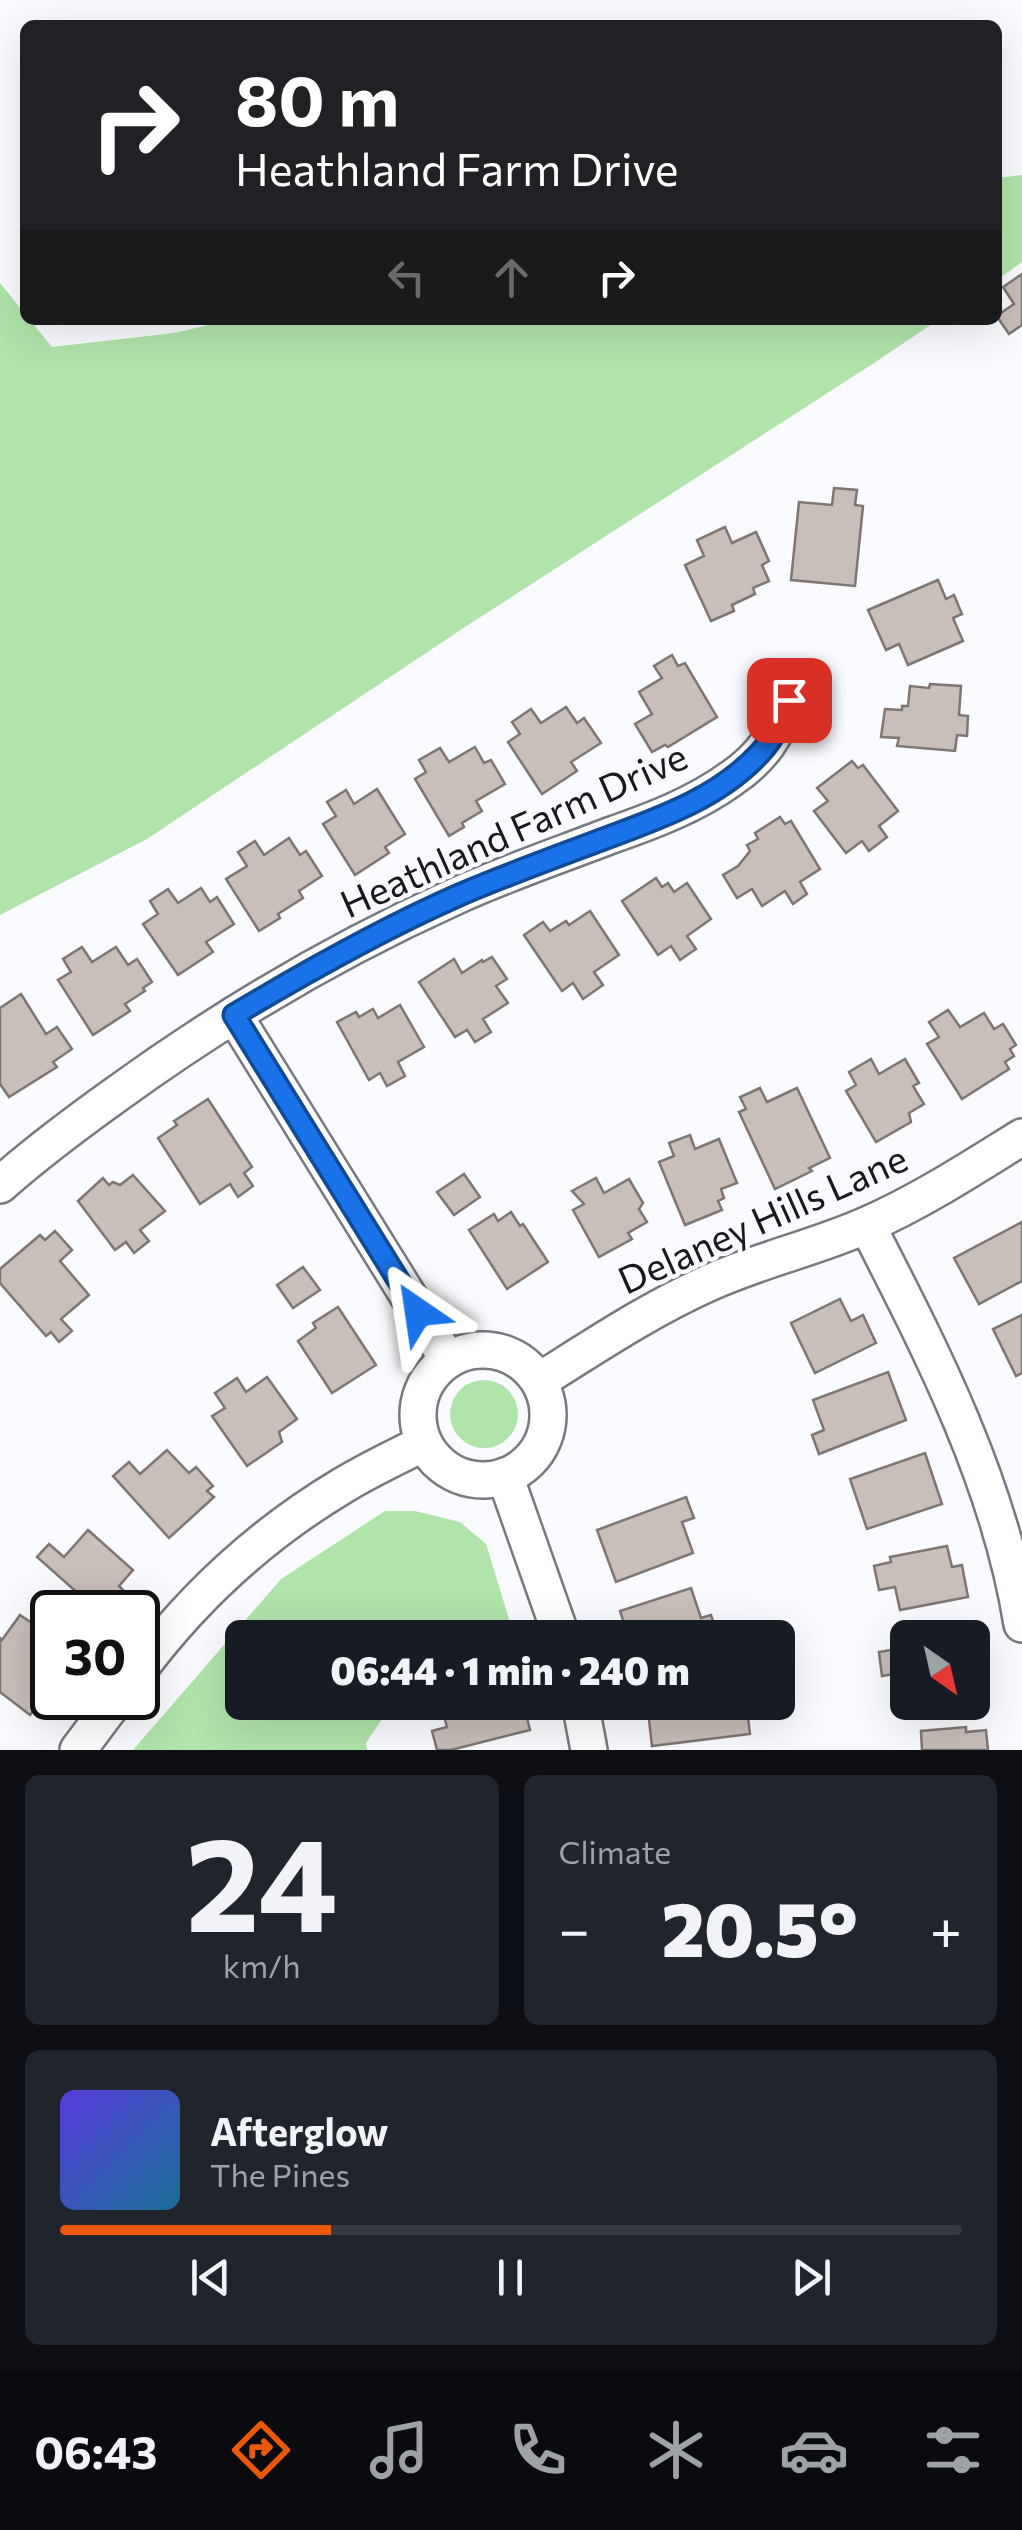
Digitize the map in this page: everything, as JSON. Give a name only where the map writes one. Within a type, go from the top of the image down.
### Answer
[{"type":"street","name":"Heathland Farm Drive","points":[[0,1185],[109,1100],[289,982],[455,897],[700,799],[735,777],[761,752],[778,729],[789,700]]},
{"type":"street","points":[[234,1015],[448,1360]]},
{"type":"street","name":"Delaney Hills Lane","points":[[539,1382],[655,1309],[756,1263],[867,1226],[1022,1137]]},
{"type":"street","points":[[867,1226],[959,1411],[984,1477],[1021,1611]]},
{"type":"street","points":[[488,1350],[508,1354],[526,1366],[539,1382],[547,1403],[548,1425],[540,1447],[525,1465],[505,1476],[486,1480],[449,1471],[434,1459],[418,1425],[418,1406],[423,1388],[448,1360],[467,1352],[488,1350]]},
{"type":"street","points":[[160,1644],[218,1578],[257,1544],[343,1485],[424,1443]]},
{"type":"street","points":[[505,1476],[556,1620]]},
{"type":"street","points":[[78,1750],[100,1720]]},
{"type":"street","points":[[583,1720],[589,1750]]},
{"type":"green space","points":[[1022,175],[1022,262],[1002,276],[1002,178]]},
{"type":"green space","points":[[0,283],[20,308],[20,325],[34,325],[52,347],[174,333],[208,325],[931,325],[147,839],[0,915]]},
{"type":"green space","points":[[484,1380],[508,1390],[518,1414],[508,1438],[484,1448],[460,1438],[450,1414],[460,1390]]},
{"type":"green space","points":[[385,1511],[415,1511],[460,1522],[486,1544],[509,1620],[246,1620],[281,1579]]},
{"type":"green space","points":[[225,1644],[225,1720],[382,1720],[366,1743],[367,1750],[133,1750]]},
{"type":"building","points":[[1022,274],[1022,325],[1009,334],[1002,324],[1002,312],[1014,304],[1003,287]]},
{"type":"building","points":[[834,488],[857,490],[855,505],[863,506],[855,586],[791,580],[799,502],[832,505]]},
{"type":"building","points":[[725,527],[732,543],[756,532],[769,561],[762,565],[769,581],[753,588],[755,594],[732,605],[734,611],[711,621],[685,565],[704,556],[697,540]]},
{"type":"building","points":[[938,580],[946,599],[954,595],[962,614],[953,618],[963,641],[908,665],[899,644],[886,650],[868,610]]},
{"type":"building","points":[[672,655],[678,666],[685,663],[717,717],[668,747],[652,752],[635,724],[652,714],[639,692],[662,678],[654,666]]},
{"type":"building","points":[[930,684],[961,686],[959,715],[968,716],[967,736],[957,735],[955,751],[897,746],[899,738],[881,737],[885,709],[902,710],[902,706],[908,706],[910,686],[929,688]]},
{"type":"building","points":[[566,707],[577,723],[584,718],[601,743],[571,762],[577,771],[542,794],[508,742],[520,734],[512,722],[531,709],[541,723]]},
{"type":"building","points":[[475,747],[484,763],[491,760],[505,784],[476,801],[482,811],[449,836],[415,779],[426,772],[419,760],[440,748],[449,762]]},
{"type":"building","points":[[852,761],[858,768],[863,765],[898,811],[879,826],[887,837],[869,851],[862,841],[846,853],[814,811],[828,801],[817,788]]},
{"type":"building","points":[[377,789],[405,834],[385,847],[389,853],[355,875],[323,824],[336,816],[327,802],[346,790],[354,804]]},
{"type":"building","points":[[780,817],[785,824],[791,821],[820,869],[800,882],[807,894],[793,904],[785,891],[762,906],[752,889],[737,898],[723,875],[738,866],[750,851],[747,845],[758,839],[755,833]]},
{"type":"building","points":[[289,838],[300,855],[306,851],[322,876],[299,891],[303,898],[259,931],[226,879],[247,866],[238,852],[255,841],[264,855]]},
{"type":"building","points":[[656,878],[662,887],[668,883],[674,892],[687,883],[711,919],[687,936],[696,949],[680,960],[671,946],[658,955],[622,901]]},
{"type":"building","points":[[201,888],[210,902],[217,897],[234,924],[206,942],[213,952],[178,975],[143,924],[158,914],[150,901],[168,889],[178,903]]},
{"type":"building","points":[[590,911],[619,955],[594,972],[603,985],[583,999],[573,983],[562,991],[524,935],[543,922],[550,931],[566,921],[569,925]]},
{"type":"building","points":[[82,947],[92,962],[116,947],[128,965],[137,959],[152,982],[125,1004],[130,1011],[93,1035],[58,980],[71,972],[63,959]]},
{"type":"building","points":[[492,957],[507,979],[496,986],[508,1003],[483,1019],[491,1032],[475,1042],[467,1030],[455,1037],[419,982],[454,959],[462,973]]},
{"type":"building","points":[[21,994],[46,1034],[57,1027],[72,1049],[53,1062],[57,1067],[9,1097],[0,1084],[0,1008]]},
{"type":"building","points":[[400,1005],[424,1047],[398,1062],[405,1076],[387,1086],[380,1073],[369,1080],[337,1022],[373,1009],[378,1018]]},
{"type":"building","points":[[948,1010],[960,1027],[984,1013],[994,1029],[1003,1024],[1016,1045],[1010,1049],[1014,1056],[1005,1062],[1009,1069],[962,1099],[927,1044],[939,1037],[929,1022]]},
{"type":"building","points":[[871,1059],[879,1074],[905,1059],[919,1083],[913,1086],[924,1104],[909,1113],[911,1122],[876,1142],[846,1091],[856,1085],[849,1072]]},
{"type":"building","points":[[760,1088],[767,1102],[797,1088],[830,1158],[775,1189],[739,1112],[746,1109],[740,1097]]},
{"type":"building","points":[[208,1099],[252,1167],[244,1173],[253,1186],[238,1197],[230,1184],[200,1204],[158,1138],[177,1125],[174,1121]]},
{"type":"building","points":[[690,1135],[695,1149],[719,1139],[737,1183],[721,1189],[724,1198],[718,1201],[722,1210],[685,1225],[659,1162],[674,1156],[669,1143]]},
{"type":"building","points":[[464,1174],[480,1197],[454,1215],[437,1192]]},
{"type":"building","points":[[133,1175],[165,1211],[140,1230],[149,1241],[134,1253],[126,1242],[115,1250],[78,1201],[103,1178],[109,1185],[120,1185]]},
{"type":"building","points":[[596,1178],[604,1193],[629,1179],[643,1203],[639,1209],[647,1222],[628,1233],[632,1239],[599,1257],[573,1210],[584,1204],[572,1191]]},
{"type":"building","points":[[511,1212],[548,1262],[507,1289],[469,1230],[494,1214],[498,1221]]},
{"type":"building","points":[[1022,1222],[1022,1281],[979,1304],[954,1258]]},
{"type":"building","points":[[55,1231],[72,1250],[60,1261],[89,1295],[61,1319],[72,1331],[59,1342],[51,1332],[46,1336],[0,1283],[0,1269],[40,1235],[45,1240]]},
{"type":"building","points":[[303,1267],[320,1290],[293,1308],[277,1285]]},
{"type":"building","points":[[840,1299],[851,1321],[863,1315],[876,1343],[815,1373],[791,1323]]},
{"type":"building","points":[[338,1307],[376,1365],[332,1393],[298,1341],[316,1328],[313,1323]]},
{"type":"building","points":[[1022,1315],[1022,1373],[1016,1376],[993,1329]]},
{"type":"building","points":[[888,1372],[906,1420],[819,1454],[812,1435],[824,1430],[813,1400]]},
{"type":"building","points":[[267,1377],[297,1419],[279,1432],[282,1442],[247,1466],[212,1416],[225,1408],[215,1393],[237,1378],[246,1392]]},
{"type":"building","points":[[167,1450],[189,1473],[196,1467],[213,1486],[207,1491],[214,1497],[169,1538],[113,1476],[129,1462],[140,1474]]},
{"type":"building","points":[[925,1453],[942,1504],[867,1529],[850,1479]]},
{"type":"building","points":[[686,1497],[694,1518],[682,1522],[693,1553],[616,1582],[597,1530]]},
{"type":"building","points":[[88,1530],[133,1570],[119,1586],[123,1590],[74,1590],[37,1557],[49,1544],[64,1557]]},
{"type":"building","points":[[947,1546],[952,1567],[962,1565],[968,1597],[900,1610],[895,1587],[879,1590],[874,1566],[891,1562],[890,1557]]},
{"type":"building","points":[[691,1588],[701,1618],[711,1615],[713,1620],[623,1620],[620,1611]]},
{"type":"building","points":[[20,1615],[30,1622],[30,1715],[0,1692],[2,1640]]},
{"type":"building","points":[[890,1650],[890,1675],[882,1676],[879,1652]]},
{"type":"building","points":[[445,1720],[528,1720],[530,1730],[437,1750],[432,1731],[447,1727]]},
{"type":"building","points":[[649,1720],[748,1720],[750,1734],[652,1746]]},
{"type":"building","points":[[966,1727],[966,1732],[986,1730],[988,1750],[922,1750],[921,1731]]},
{"type":"route","points":[[418,1312],[234,1015],[377,935],[455,897],[700,799],[735,777],[761,752],[778,729],[789,700]]}]
